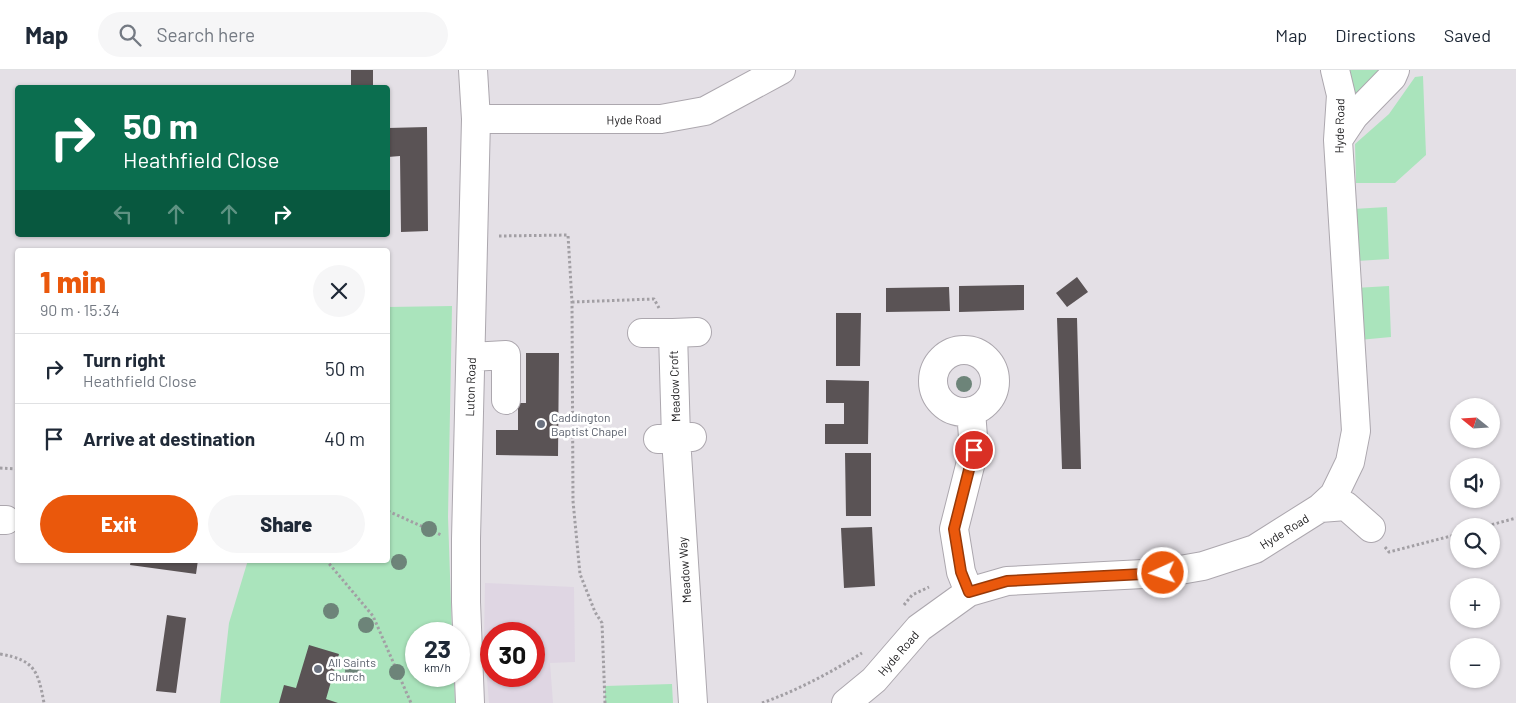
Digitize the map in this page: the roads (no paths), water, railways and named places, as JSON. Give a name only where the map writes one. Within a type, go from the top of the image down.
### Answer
[{"type":"street","name":"Luton Road","points":[[470,703],[466,612],[466,539],[476,119],[474,70]]},
{"type":"street","name":"Hyde Road","points":[[476,119],[661,119],[705,111],[781,70]]},
{"type":"street","name":"Hyde Road","points":[[846,703],[874,680],[919,628],[965,582],[1163,573],[1203,566],[1255,549],[1320,508],[1334,495],[1350,462],[1356,431],[1338,140],[1341,96],[1335,70]]},
{"type":"street","points":[[1338,140],[1354,116],[1392,77],[1395,70]]},
{"type":"street","name":"Meadow Croft","points":[[642,333],[685,333],[675,438]]},
{"type":"street","points":[[471,357],[506,355],[506,400]]},
{"type":"street","points":[[965,582],[954,529],[974,450],[971,411]]},
{"type":"street","name":"Meadow Way","points":[[675,438],[693,703]]},
{"type":"street","points":[[1320,508],[1346,506],[1371,528]]},
{"type":"place","name":"Caddington Baptist Chapel","points":[[541,424]]},
{"type":"place","name":"All Saints Church","points":[[318,669]]}]
